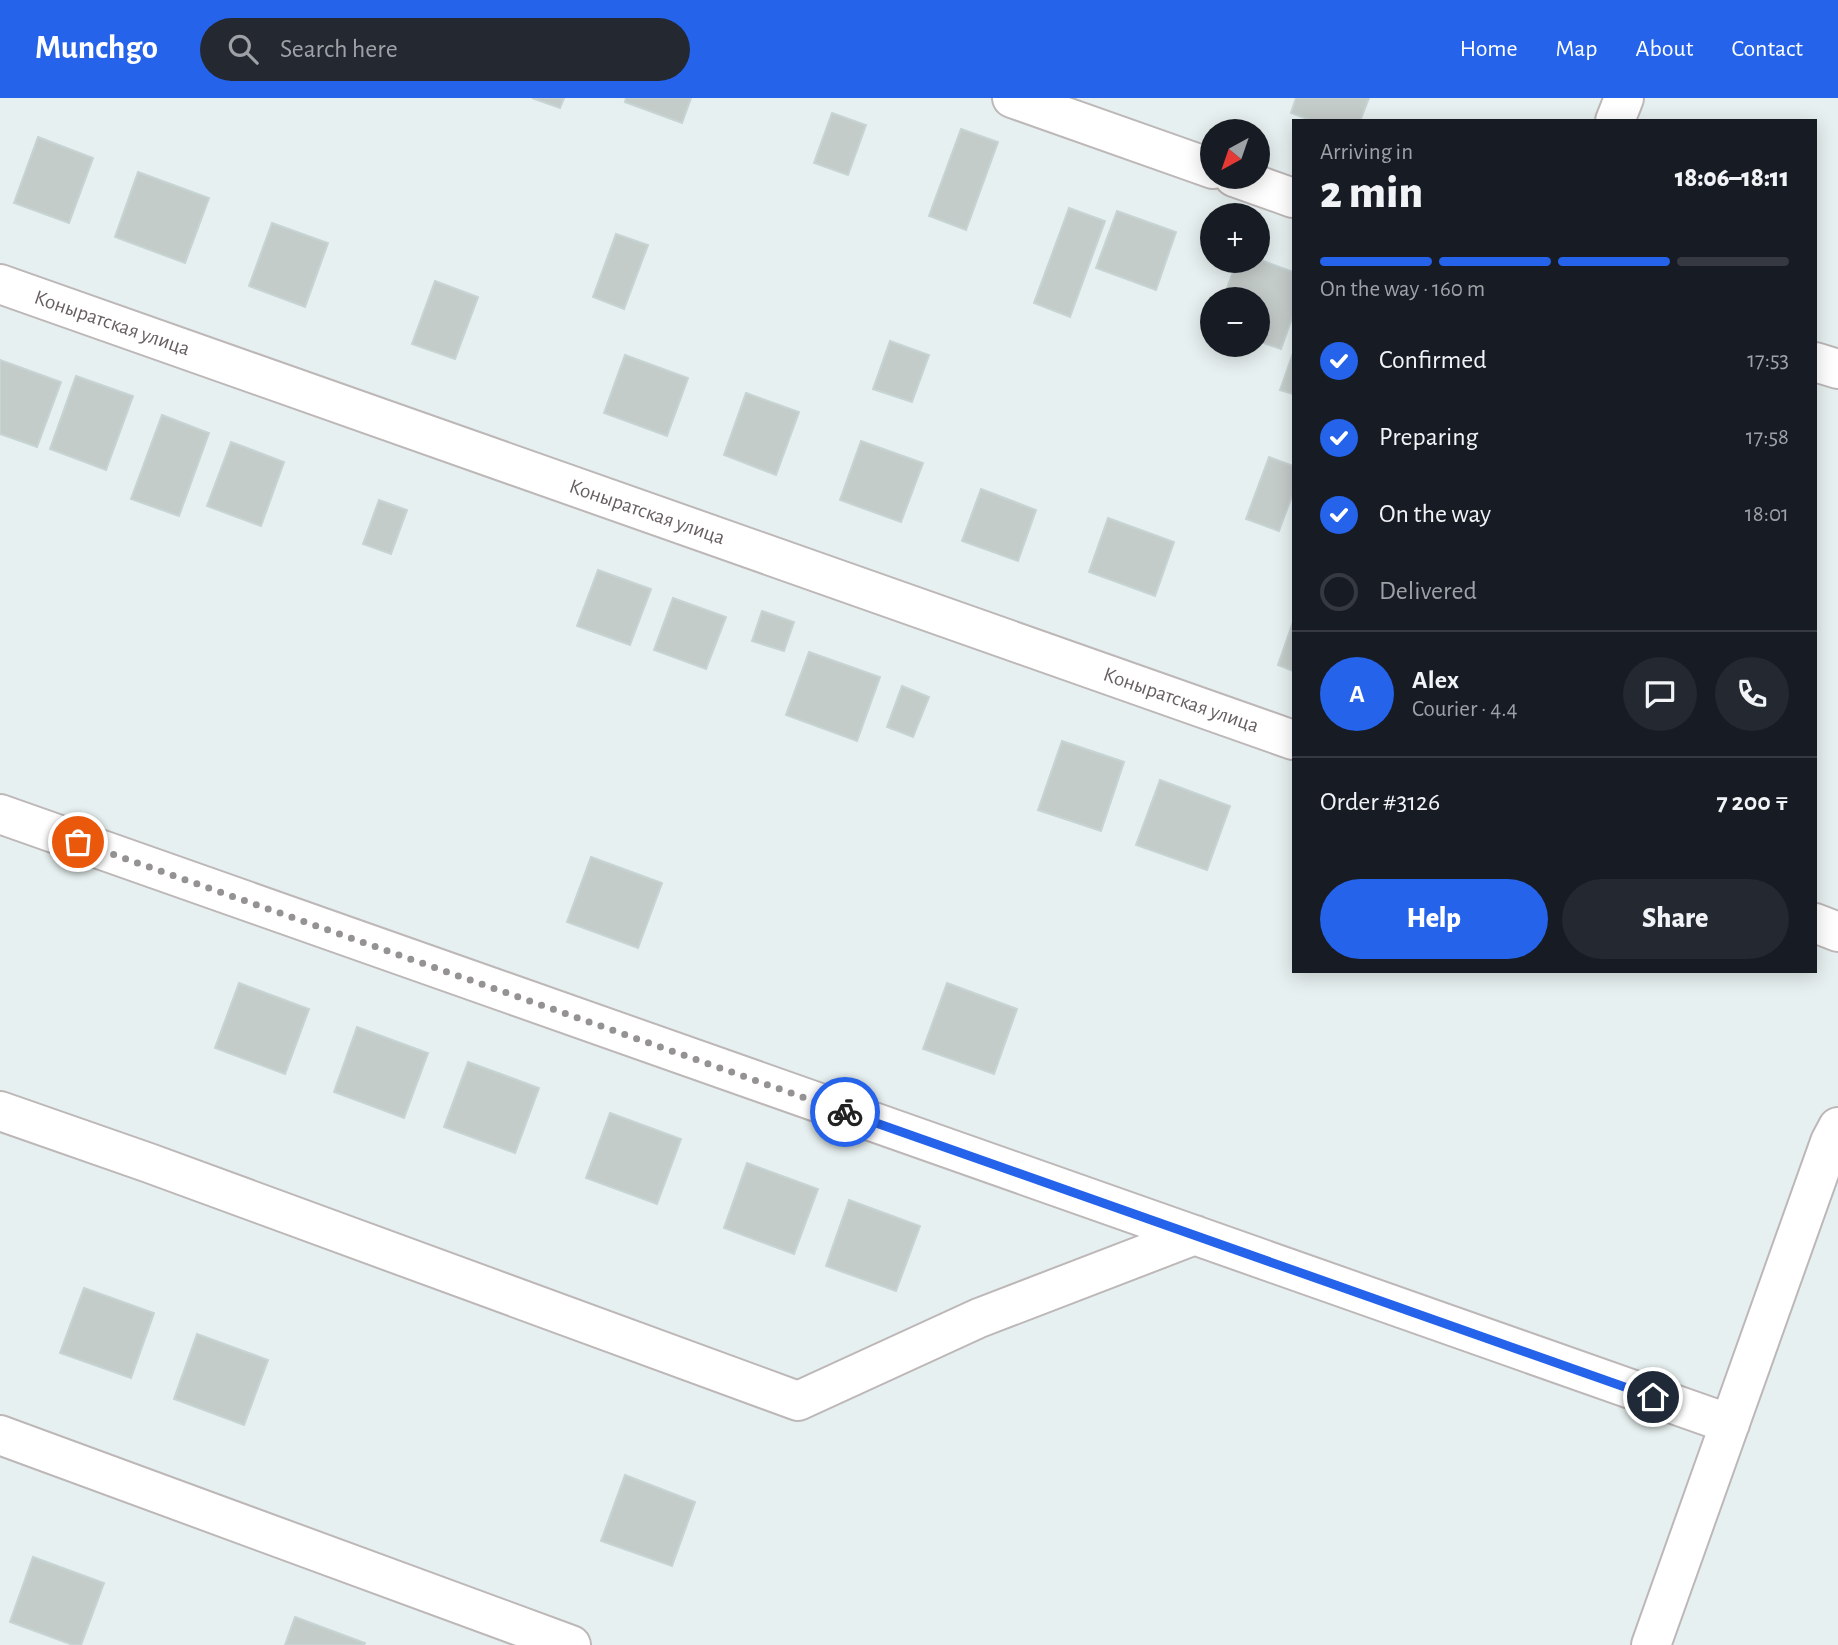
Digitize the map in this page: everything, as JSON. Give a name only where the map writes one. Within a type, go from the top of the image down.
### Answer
[{"type":"street","points":[[1012,98],[1200,164]]},
{"type":"street","points":[[1616,119],[1624,98]]},
{"type":"street","points":[[1268,189],[1292,198]]},
{"type":"street","name":"Коныратская улица","points":[[0,284],[1292,740]]},
{"type":"street","points":[[1817,363],[1838,369]]},
{"type":"street","points":[[0,814],[1730,1423]]},
{"type":"street","points":[[1817,924],[1838,932]]},
{"type":"street","points":[[0,1111],[799,1401],[979,1318],[1195,1235]]},
{"type":"street","points":[[1651,1645],[1830,1142],[1838,1127]]},
{"type":"street","points":[[0,1435],[571,1645]]},
{"type":"building","points":[[532,98],[564,98],[560,108]]},
{"type":"building","points":[[626,98],[691,98],[682,123],[625,102]]},
{"type":"building","points":[[1296,98],[1369,98],[1361,119],[1308,119],[1291,113]]},
{"type":"building","points":[[832,113],[866,125],[848,175],[814,163]]},
{"type":"building","points":[[961,129],[998,142],[966,230],[929,216]]},
{"type":"building","points":[[38,137],[93,158],[69,223],[14,203]]},
{"type":"building","points":[[138,172],[209,198],[185,263],[115,237]]},
{"type":"building","points":[[1069,208],[1105,221],[1070,317],[1034,303]]},
{"type":"building","points":[[1117,211],[1176,232],[1156,290],[1096,268]]},
{"type":"building","points":[[272,223],[328,243],[305,307],[249,286]]},
{"type":"building","points":[[616,234],[648,245],[624,309],[593,297]]},
{"type":"building","points":[[1270,263],[1292,272],[1292,318],[1281,349],[1270,345],[1270,287],[1227,287],[1233,273],[1270,273]]},
{"type":"building","points":[[435,281],[478,297],[455,359],[412,344]]},
{"type":"building","points":[[890,341],[929,355],[912,402],[873,389]]},
{"type":"building","points":[[625,355],[688,378],[667,436],[604,413]]},
{"type":"building","points":[[1292,356],[1292,394],[1280,390]]},
{"type":"building","points":[[0,360],[61,382],[37,447],[0,434]]},
{"type":"building","points":[[76,376],[133,396],[106,470],[50,449]]},
{"type":"building","points":[[746,393],[799,412],[776,475],[724,455]]},
{"type":"building","points":[[162,415],[209,433],[179,516],[131,499]]},
{"type":"building","points":[[861,441],[923,463],[901,522],[840,500]]},
{"type":"building","points":[[231,442],[284,462],[261,526],[207,506]]},
{"type":"building","points":[[1269,457],[1292,466],[1292,496],[1279,531],[1246,519]]},
{"type":"building","points":[[981,489],[1036,510],[1018,561],[962,541]]},
{"type":"building","points":[[379,500],[407,510],[391,554],[363,544]]},
{"type":"building","points":[[1108,518],[1174,542],[1155,596],[1089,572]]},
{"type":"building","points":[[598,570],[651,589],[630,645],[577,626]]},
{"type":"building","points":[[673,598],[726,617],[706,669],[654,650]]},
{"type":"building","points":[[762,611],[794,622],[784,651],[752,641]]},
{"type":"building","points":[[1292,625],[1292,671],[1278,665]]},
{"type":"building","points":[[809,652],[880,677],[857,741],[786,715]]},
{"type":"building","points":[[902,686],[929,697],[913,737],[887,727]]},
{"type":"building","points":[[1062,741],[1124,762],[1101,831],[1038,810]]},
{"type":"building","points":[[1160,780],[1230,806],[1207,870],[1136,845]]},
{"type":"building","points":[[591,857],[662,883],[638,948],[567,922]]},
{"type":"building","points":[[239,983],[309,1009],[285,1074],[215,1048]]},
{"type":"building","points":[[947,983],[1017,1009],[994,1074],[923,1049]]},
{"type":"building","points":[[357,1027],[428,1053],[404,1118],[334,1092]]},
{"type":"building","points":[[468,1062],[539,1088],[515,1153],[444,1127]]},
{"type":"building","points":[[610,1113],[681,1139],[657,1204],[586,1178]]},
{"type":"building","points":[[747,1163],[818,1189],[794,1254],[724,1228]]},
{"type":"building","points":[[849,1200],[920,1226],[896,1291],[826,1266]]},
{"type":"building","points":[[84,1288],[154,1313],[131,1378],[60,1353]]},
{"type":"building","points":[[197,1334],[268,1360],[244,1425],[174,1399]]},
{"type":"building","points":[[625,1475],[695,1502],[672,1566],[601,1541]]},
{"type":"building","points":[[33,1557],[104,1583],[81,1645],[73,1645],[10,1622]]},
{"type":"building","points":[[295,1617],[365,1643],[285,1645]]},
{"type":"way so far","points":[[78,842],[845,1112]]},
{"type":"route","points":[[845,1112],[1653,1397]]}]
